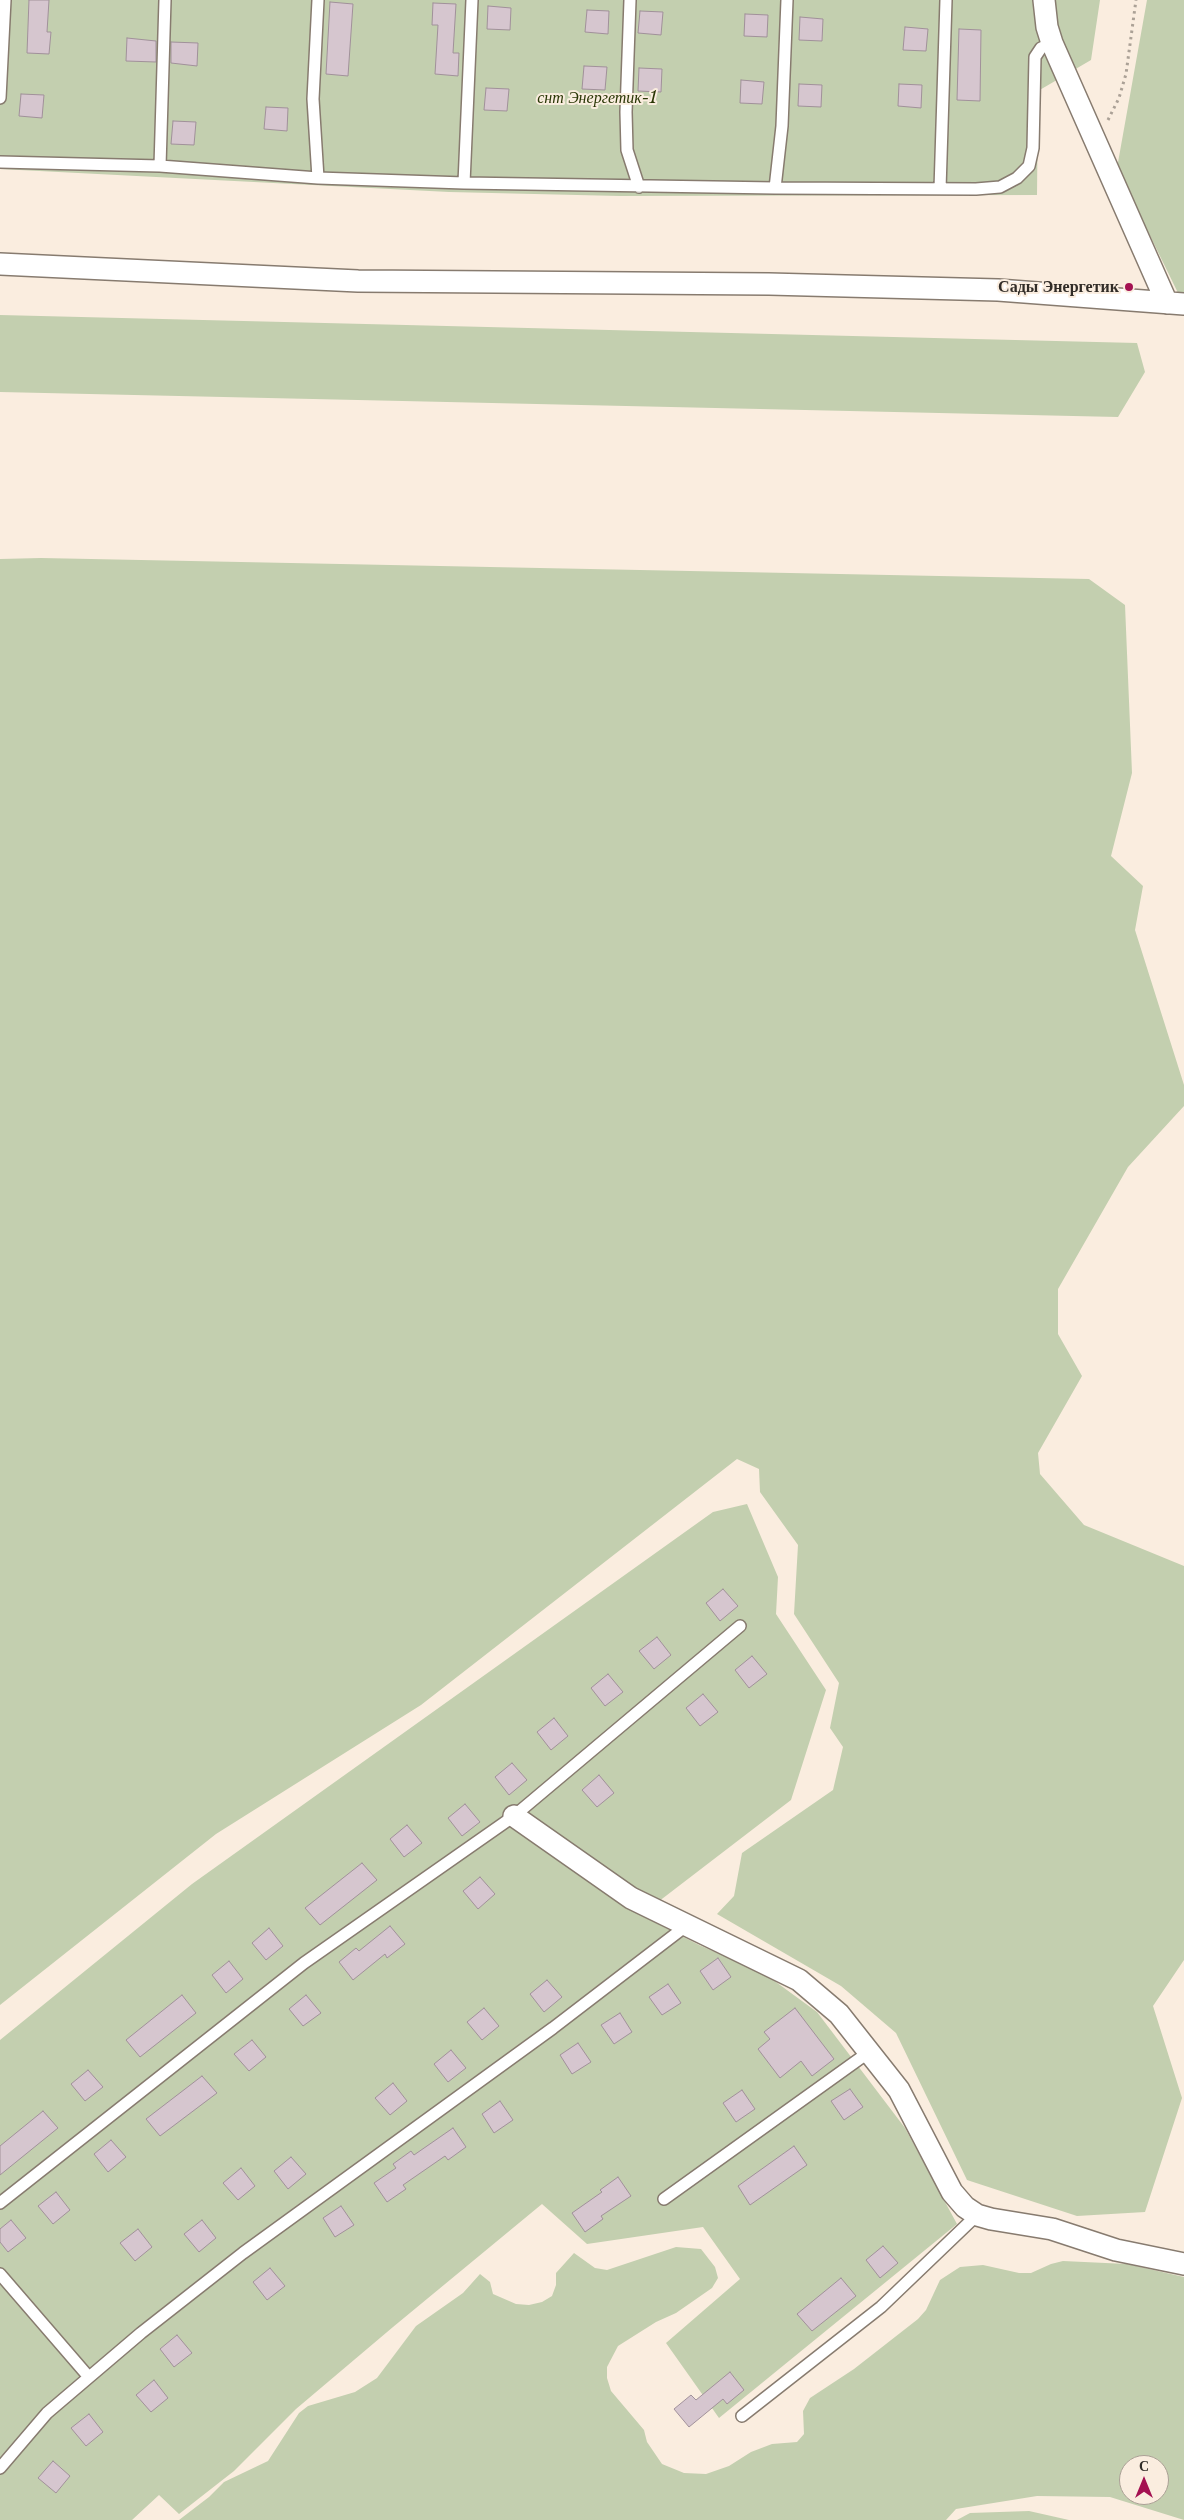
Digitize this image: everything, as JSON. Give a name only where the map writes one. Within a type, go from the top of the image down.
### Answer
[{"type":"street","points":[[1044,0],[1047,27],[1052,43],[1094,139],[1176,304]]},
{"type":"street","points":[[0,264],[358,281],[769,284],[998,290],[1176,304]]},
{"type":"street","points":[[514,1816],[631,1898],[799,1980],[840,2014],[898,2090],[952,2192],[964,2207],[977,2215],[1052,2229],[1116,2250],[1184,2264]]},
{"type":"lane","points":[[0,98],[5,0]]},
{"type":"lane","points":[[160,166],[165,0]]},
{"type":"lane","points":[[318,0],[313,99],[318,178]]},
{"type":"lane","points":[[464,183],[472,0]]},
{"type":"lane","points":[[630,0],[626,112],[627,150],[639,187]]},
{"type":"lane","points":[[775,188],[782,126],[787,0]]},
{"type":"lane","points":[[940,189],[946,0]]},
{"type":"lane","points":[[0,162],[160,166],[318,178],[464,183],[639,187],[940,189],[1000,187],[1017,178],[1028,166],[1033,148],[1035,57],[1041,48],[1052,43]]},
{"type":"lane","points":[[0,2203],[304,1963],[514,1816],[740,1626]]},
{"type":"lane","points":[[0,2468],[47,2413],[88,2376],[243,2253],[553,2028],[686,1926]]},
{"type":"lane","points":[[664,2200],[869,2052]]},
{"type":"lane","points":[[742,2416],[881,2307],[977,2215]]},
{"type":"lane","points":[[0,2274],[88,2376]]},
{"type":"path","points":[[1094,139],[1111,116],[1126,74],[1136,0]]},
{"type":"green space","name":"снт Энергетик-1","points":[[0,0],[1100,0],[1091,60],[1038,91],[1037,195],[620,196],[449,192],[0,169]]},
{"type":"green space","points":[[1147,0],[1184,0],[1184,295],[1179,295],[1117,168]]},
{"type":"green space","points":[[0,315],[1137,343],[1145,372],[1118,417],[0,392]]},
{"type":"green space","points":[[41,558],[1089,579],[1125,605],[1132,773],[1111,856],[1143,886],[1135,930],[1184,1085],[1184,1106],[1128,1167],[1058,1289],[1058,1334],[1082,1376],[1038,1453],[1040,1474],[1084,1525],[1184,1566],[1184,1960],[1153,2006],[1182,2098],[1145,2212],[1077,2216],[967,2180],[896,2033],[841,1986],[717,1914],[734,1896],[742,1853],[833,1790],[843,1747],[830,1728],[839,1683],[794,1614],[798,1545],[760,1492],[759,1469],[737,1459],[421,1705],[216,1834],[0,2005],[0,559]]},
{"type":"green space","points":[[747,1504],[778,1577],[776,1614],[826,1690],[791,1800],[641,1915],[699,1945],[765,1974],[817,2012],[905,2128],[957,2224],[719,2418],[666,2343],[740,2279],[703,2227],[587,2244],[542,2204],[296,2409],[234,2471],[179,2514],[159,2495],[132,2520],[0,2520],[0,2040],[192,1884],[713,1512]]},
{"type":"green space","points":[[676,2247],[701,2249],[715,2267],[718,2278],[712,2288],[676,2313],[656,2322],[618,2346],[607,2367],[607,2378],[611,2391],[644,2430],[647,2442],[662,2464],[684,2473],[706,2474],[729,2466],[751,2452],[772,2444],[797,2442],[804,2434],[803,2411],[810,2398],[854,2369],[918,2319],[926,2310],[940,2280],[960,2267],[983,2265],[1019,2273],[1031,2273],[1063,2261],[1127,2264],[1184,2277],[1184,2520],[1136,2505],[1169,2505],[1169,2455],[1119,2455],[1119,2500],[1110,2497],[1037,2496],[956,2509],[946,2520],[179,2520],[209,2497],[224,2482],[268,2461],[299,2413],[308,2406],[355,2392],[377,2378],[416,2326],[463,2293],[480,2274],[490,2282],[493,2294],[516,2304],[529,2305],[542,2302],[552,2296],[556,2285],[556,2273],[574,2253],[595,2268],[607,2270]]},
{"type":"green space","points":[[1029,2511],[1069,2520],[957,2520],[970,2513]]},
{"type":"building","points":[[29,0],[49,0],[47,32],[51,32],[49,54],[27,53]]},
{"type":"building","points":[[330,2],[353,4],[348,76],[326,74]]},
{"type":"building","points":[[433,3],[456,4],[453,53],[459,53],[458,76],[435,74],[438,25],[432,25]]},
{"type":"building","points":[[488,6],[511,8],[510,30],[487,29]]},
{"type":"building","points":[[587,10],[609,11],[608,34],[585,32]]},
{"type":"building","points":[[640,11],[663,12],[661,35],[638,33]]},
{"type":"building","points":[[745,14],[768,15],[767,37],[744,36]]},
{"type":"building","points":[[800,17],[823,19],[822,41],[799,40]]},
{"type":"building","points":[[905,27],[928,29],[926,51],[903,50]]},
{"type":"building","points":[[959,29],[981,30],[980,101],[957,100]]},
{"type":"building","points":[[127,38],[156,41],[156,62],[126,61]]},
{"type":"building","points":[[171,42],[198,43],[197,66],[171,63]]},
{"type":"building","points":[[584,66],[607,67],[605,90],[582,89]]},
{"type":"building","points":[[639,68],[662,69],[661,92],[638,91]]},
{"type":"building","points":[[741,80],[764,82],[762,104],[740,103]]},
{"type":"building","points":[[799,84],[822,85],[821,107],[798,106]]},
{"type":"building","points":[[899,84],[922,85],[921,108],[898,106]]},
{"type":"building","points":[[486,88],[509,89],[507,111],[484,110]]},
{"type":"building","points":[[21,94],[44,95],[42,118],[19,116]]},
{"type":"building","points":[[266,107],[288,108],[287,131],[264,129]]},
{"type":"building","points":[[173,121],[196,122],[194,145],[171,144]]},
{"type":"building","points":[[723,1589],[738,1606],[720,1621],[706,1603]]},
{"type":"building","points":[[657,1637],[671,1655],[654,1669],[639,1651]]},
{"type":"building","points":[[752,1656],[767,1674],[749,1688],[735,1670]]},
{"type":"building","points":[[608,1674],[623,1692],[605,1706],[591,1688]]},
{"type":"building","points":[[703,1694],[718,1712],[700,1726],[686,1708]]},
{"type":"building","points":[[554,1718],[568,1736],[551,1750],[537,1732]]},
{"type":"building","points":[[512,1763],[527,1780],[509,1795],[495,1777]]},
{"type":"building","points":[[599,1775],[614,1793],[597,1807],[582,1790]]},
{"type":"building","points":[[465,1804],[480,1822],[462,1836],[448,1818]]},
{"type":"building","points":[[407,1825],[422,1843],[404,1857],[390,1839]]},
{"type":"building","points":[[362,1863],[377,1880],[320,1925],[305,1908]]},
{"type":"building","points":[[480,1877],[495,1894],[478,1909],[463,1891]]},
{"type":"building","points":[[390,1926],[405,1944],[387,1958],[385,1954],[353,1980],[339,1962],[356,1948],[359,1951]]},
{"type":"building","points":[[269,1928],[283,1946],[266,1960],[252,1943]]},
{"type":"building","points":[[718,1958],[731,1977],[713,1990],[700,1971]]},
{"type":"building","points":[[229,1961],[243,1979],[226,1993],[212,1975]]},
{"type":"building","points":[[547,1980],[562,1997],[544,2012],[530,1994]]},
{"type":"building","points":[[668,1984],[681,2003],[662,2015],[649,1997]]},
{"type":"building","points":[[182,1995],[196,2013],[140,2057],[126,2040]]},
{"type":"building","points":[[306,1995],[321,2013],[303,2026],[289,2009]]},
{"type":"building","points":[[484,2008],[499,2026],[482,2040],[467,2022]]},
{"type":"building","points":[[795,2008],[834,2059],[812,2076],[801,2061],[780,2078],[758,2049],[770,2039],[764,2032]]},
{"type":"building","points":[[620,2013],[632,2032],[614,2044],[601,2025]]},
{"type":"building","points":[[252,2040],[266,2057],[249,2071],[234,2054]]},
{"type":"building","points":[[578,2043],[591,2062],[572,2074],[560,2055]]},
{"type":"building","points":[[451,2050],[466,2068],[448,2082],[434,2064]]},
{"type":"building","points":[[88,2070],[103,2087],[85,2101],[71,2084]]},
{"type":"building","points":[[202,2076],[217,2093],[160,2136],[146,2119]]},
{"type":"building","points":[[393,2083],[407,2101],[390,2115],[375,2098]]},
{"type":"building","points":[[850,2089],[863,2107],[844,2120],[831,2101]]},
{"type":"building","points":[[742,2090],[755,2109],[736,2122],[723,2103]]},
{"type":"building","points":[[500,2101],[513,2120],[494,2133],[482,2114]]},
{"type":"building","points":[[43,2111],[58,2128],[0,2175],[0,2146]]},
{"type":"building","points":[[453,2128],[466,2147],[448,2160],[445,2156],[403,2185],[406,2189],[387,2202],[374,2183],[396,2168],[393,2164],[411,2151],[414,2155]]},
{"type":"building","points":[[111,2140],[126,2157],[108,2172],[94,2154]]},
{"type":"building","points":[[794,2146],[807,2165],[750,2205],[738,2186]]},
{"type":"building","points":[[291,2157],[306,2174],[288,2189],[274,2171]]},
{"type":"building","points":[[241,2168],[255,2186],[238,2200],[223,2183]]},
{"type":"building","points":[[618,2177],[631,2196],[601,2216],[603,2219],[585,2232],[572,2213],[602,2192],[600,2190]]},
{"type":"building","points":[[56,2192],[70,2210],[53,2224],[38,2206]]},
{"type":"building","points":[[341,2206],[354,2225],[335,2237],[323,2218]]},
{"type":"building","points":[[11,2220],[26,2238],[8,2252],[0,2242],[0,2229]]},
{"type":"building","points":[[202,2220],[216,2238],[199,2252],[184,2234]]},
{"type":"building","points":[[138,2229],[152,2247],[135,2261],[120,2243]]},
{"type":"building","points":[[883,2246],[898,2263],[880,2278],[866,2260]]},
{"type":"building","points":[[270,2268],[285,2286],[267,2300],[253,2282]]},
{"type":"building","points":[[841,2278],[856,2296],[812,2331],[797,2314]]},
{"type":"building","points":[[177,2335],[192,2353],[174,2367],[160,2349]]},
{"type":"building","points":[[730,2372],[744,2390],[727,2404],[723,2399],[689,2427],[674,2409],[691,2395],[696,2400]]},
{"type":"building","points":[[154,2380],[168,2398],[151,2412],[136,2395]]},
{"type":"building","points":[[89,2414],[103,2432],[86,2446],[71,2428]]},
{"type":"building","points":[[53,2461],[70,2476],[56,2493],[38,2478]]},
{"type":"place","name":"Сады Энергетик","points":[[1129,287]]}]
